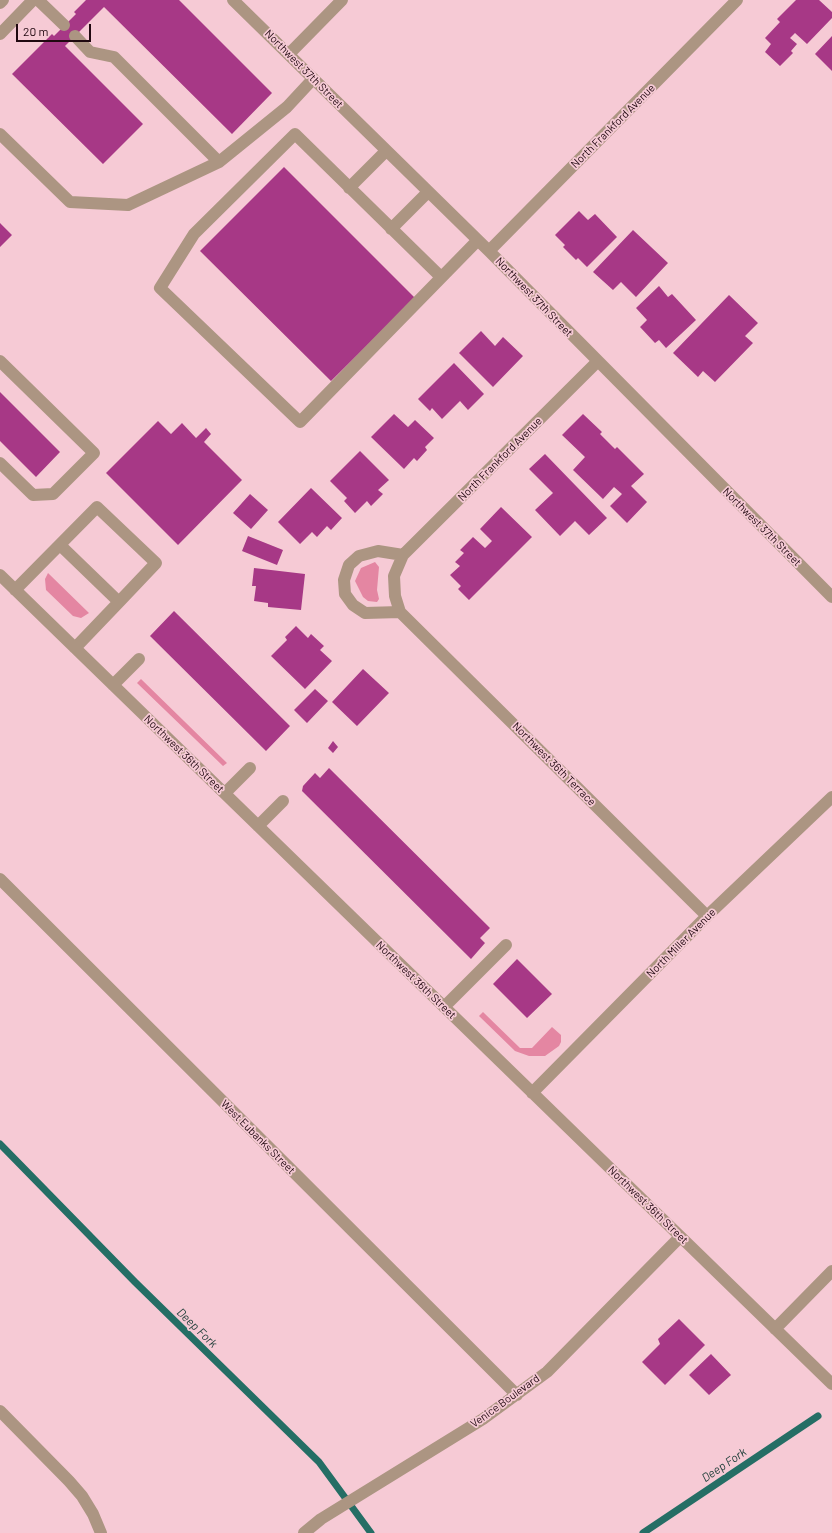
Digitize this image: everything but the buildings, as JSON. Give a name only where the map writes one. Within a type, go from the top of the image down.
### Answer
[{"type":"street","points":[[0,3],[3,0]]},
{"type":"street","points":[[0,34],[33,0]]},
{"type":"street","points":[[38,0],[64,25]]},
{"type":"street","name":"Northwest 37th Street","points":[[233,0],[489,251],[597,362],[832,598]]},
{"type":"street","points":[[288,54],[342,0]]},
{"type":"street","name":"North Frankford Avenue","points":[[489,251],[737,0]]},
{"type":"street","points":[[75,36],[90,52],[114,57],[219,162]]},
{"type":"street","points":[[0,134],[70,202],[128,205],[219,162],[287,107],[313,79]]},
{"type":"street","points":[[441,278],[295,134],[194,234],[160,288],[300,422],[441,278],[477,240]]},
{"type":"street","points":[[349,188],[386,151]]},
{"type":"street","points":[[392,229],[428,192]]},
{"type":"street","points":[[0,360],[94,453],[53,494],[33,495],[0,463]]},
{"type":"street","name":"North Frankford Avenue","points":[[403,555],[597,362]]},
{"type":"street","points":[[16,590],[97,507],[156,563],[75,648]]},
{"type":"street","points":[[60,545],[119,602]]},
{"type":"street","points":[[378,551],[403,555],[394,576],[395,596],[400,612],[365,613],[353,605],[345,594],[344,580],[349,565],[360,556],[378,551]]},
{"type":"street","name":"Northwest 36th Street","points":[[0,575],[832,1384]]},
{"type":"street","name":"Northwest 36th Terrace","points":[[400,612],[707,916]]},
{"type":"street","points":[[114,685],[138,659]]},
{"type":"street","points":[[225,793],[250,768]]},
{"type":"street","name":"North Miller Avenue","points":[[532,1093],[707,916],[832,797]]},
{"type":"street","points":[[258,826],[283,801]]},
{"type":"street","name":"West Eubanks Street","points":[[0,878],[517,1395]]},
{"type":"street","points":[[444,1007],[506,945]]},
{"type":"street","name":"Venice Boulevard","points":[[304,1533],[321,1519],[483,1419],[547,1372],[680,1237]]},
{"type":"street","points":[[775,1329],[832,1271]]},
{"type":"street","points":[[0,1411],[82,1496],[93,1514],[101,1533]]},
{"type":"shaded area","points":[[375,562],[379,567],[377,590],[379,599],[377,602],[368,601],[363,597],[355,581],[361,568]]},
{"type":"shaded area","points":[[48,573],[89,613],[81,618],[73,616],[46,590],[45,579]]},
{"type":"shaded area","points":[[141,679],[227,763],[223,766],[137,683]]},
{"type":"shaded area","points":[[483,1012],[520,1048],[532,1048],[552,1027],[561,1035],[561,1042],[559,1046],[545,1056],[529,1056],[515,1051],[479,1016]]},
{"type":"waterway","name":"Deep Fork","points":[[0,1144],[135,1282],[319,1462],[371,1533]]},
{"type":"waterway","name":"Deep Fork","points":[[643,1533],[818,1416]]}]
